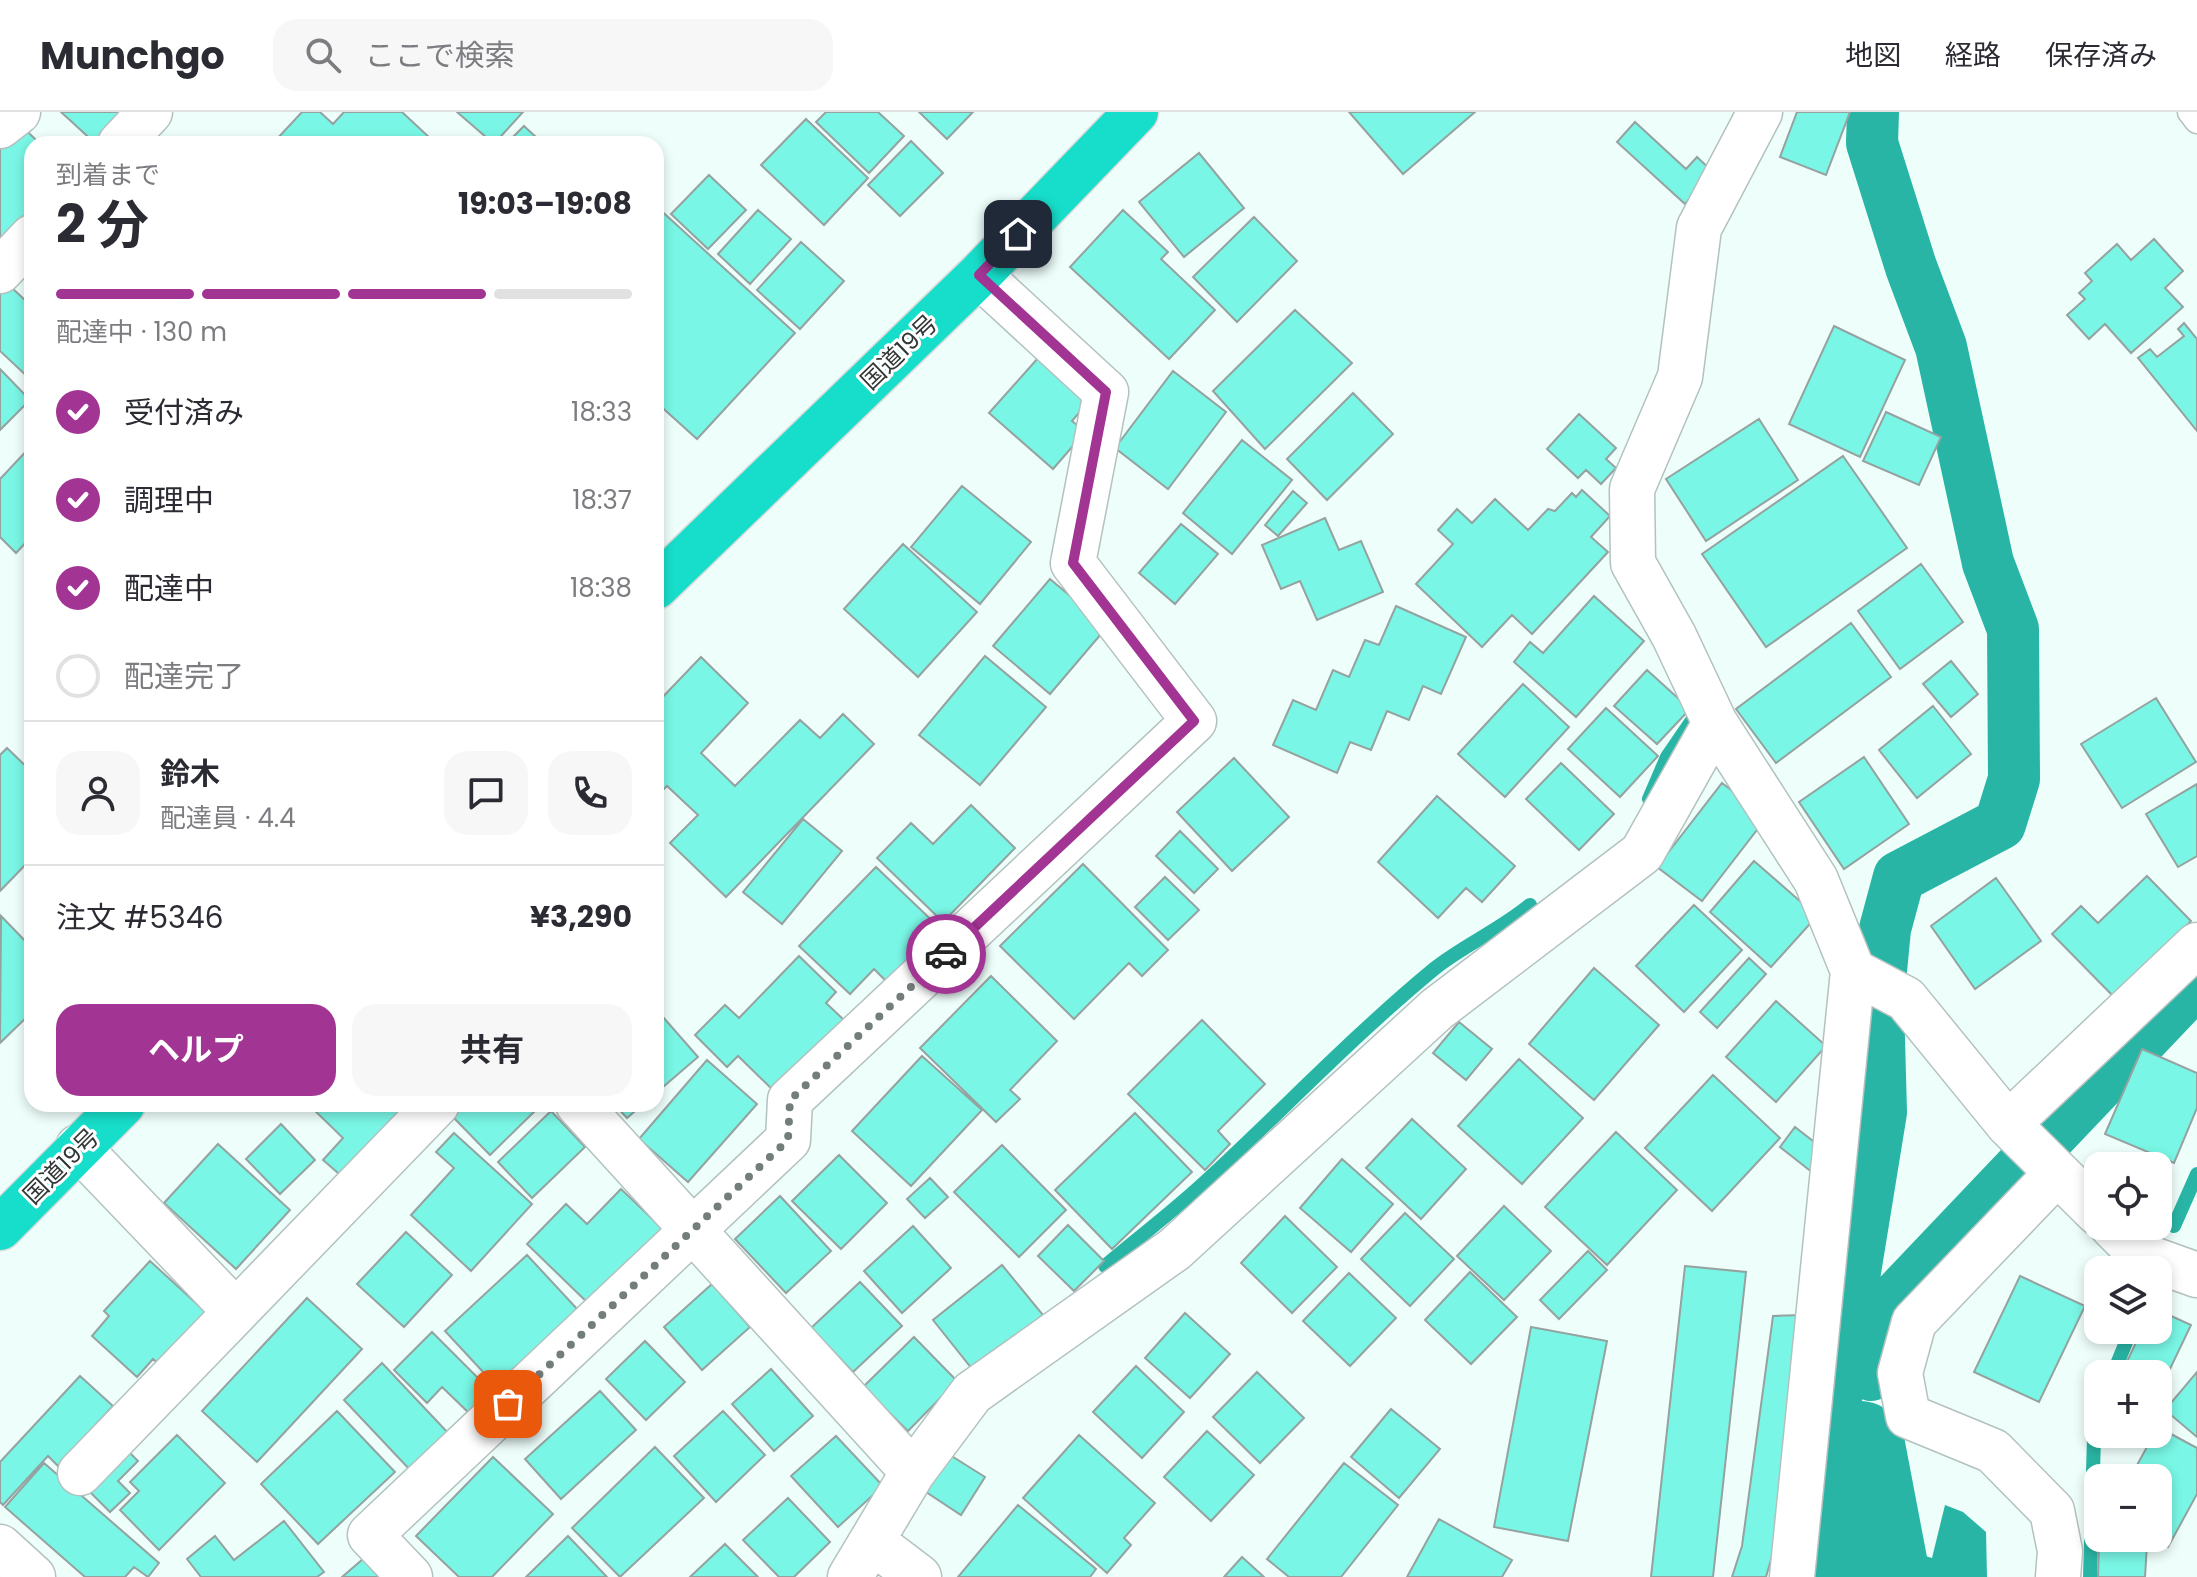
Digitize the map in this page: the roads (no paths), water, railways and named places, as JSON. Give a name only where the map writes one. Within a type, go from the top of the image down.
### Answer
[{"type":"highway","name":"国道19号","points":[[664,579],[979,275],[1136,112]]},
{"type":"highway","name":"国道19号","points":[[0,1228],[115,1112]]},
{"type":"street","points":[[0,126],[18,112]]},
{"type":"street","points":[[128,136],[150,112]]},
{"type":"street","points":[[1760,112],[1699,228],[1680,377],[1632,489],[1633,563],[1674,636],[1715,723],[1816,880],[1853,971],[1792,1577]]},
{"type":"street","points":[[0,271],[24,246]]},
{"type":"street","points":[[410,1577],[370,1535],[788,1140],[790,1100],[1194,721],[1073,563],[1106,392],[979,275]]},
{"type":"street","points":[[919,1577],[862,1560],[913,1472],[972,1393],[1175,1249],[1437,1009],[1642,853],[1715,723]]},
{"type":"street","points":[[2058,1577],[2060,1551],[2052,1511],[1993,1451],[1908,1416],[1900,1373],[1914,1322],[2033,1149],[2197,945]]},
{"type":"street","points":[[1853,971],[1906,999],[2033,1149],[2084,1199]]},
{"type":"street","points":[[80,1473],[234,1310],[429,1112]]},
{"type":"street","points":[[585,1112],[913,1472]]},
{"type":"street","points":[[78,1147],[234,1310]]},
{"type":"street","points":[[2126,1240],[2141,1255],[2197,1275]]},
{"type":"street","points":[[0,1547],[33,1577]]},
{"type":"lane","points":[[2190,112],[2197,121]]},
{"type":"waterway","points":[[1818,1577],[1839,1370],[1881,1112],[1878,1002],[1885,929],[1899,877],[2000,824],[2014,779],[2013,629],[1988,563],[1941,347],[1911,267],[1872,143],[1873,112]]},
{"type":"waterway","points":[[1649,799],[1667,757],[1693,719]]},
{"type":"waterway","points":[[1105,1266],[1195,1191],[1404,994],[1446,960],[1530,905]]},
{"type":"waterway","points":[[1871,1375],[1881,1314],[2186,993],[2197,987]]},
{"type":"waterway","points":[[2174,1226],[2197,1174]]},
{"type":"waterway","points":[[2119,1360],[2125,1344]]},
{"type":"waterway","points":[[1860,1446],[1885,1577]]},
{"type":"waterway","points":[[2090,1577],[2094,1448]]}]
